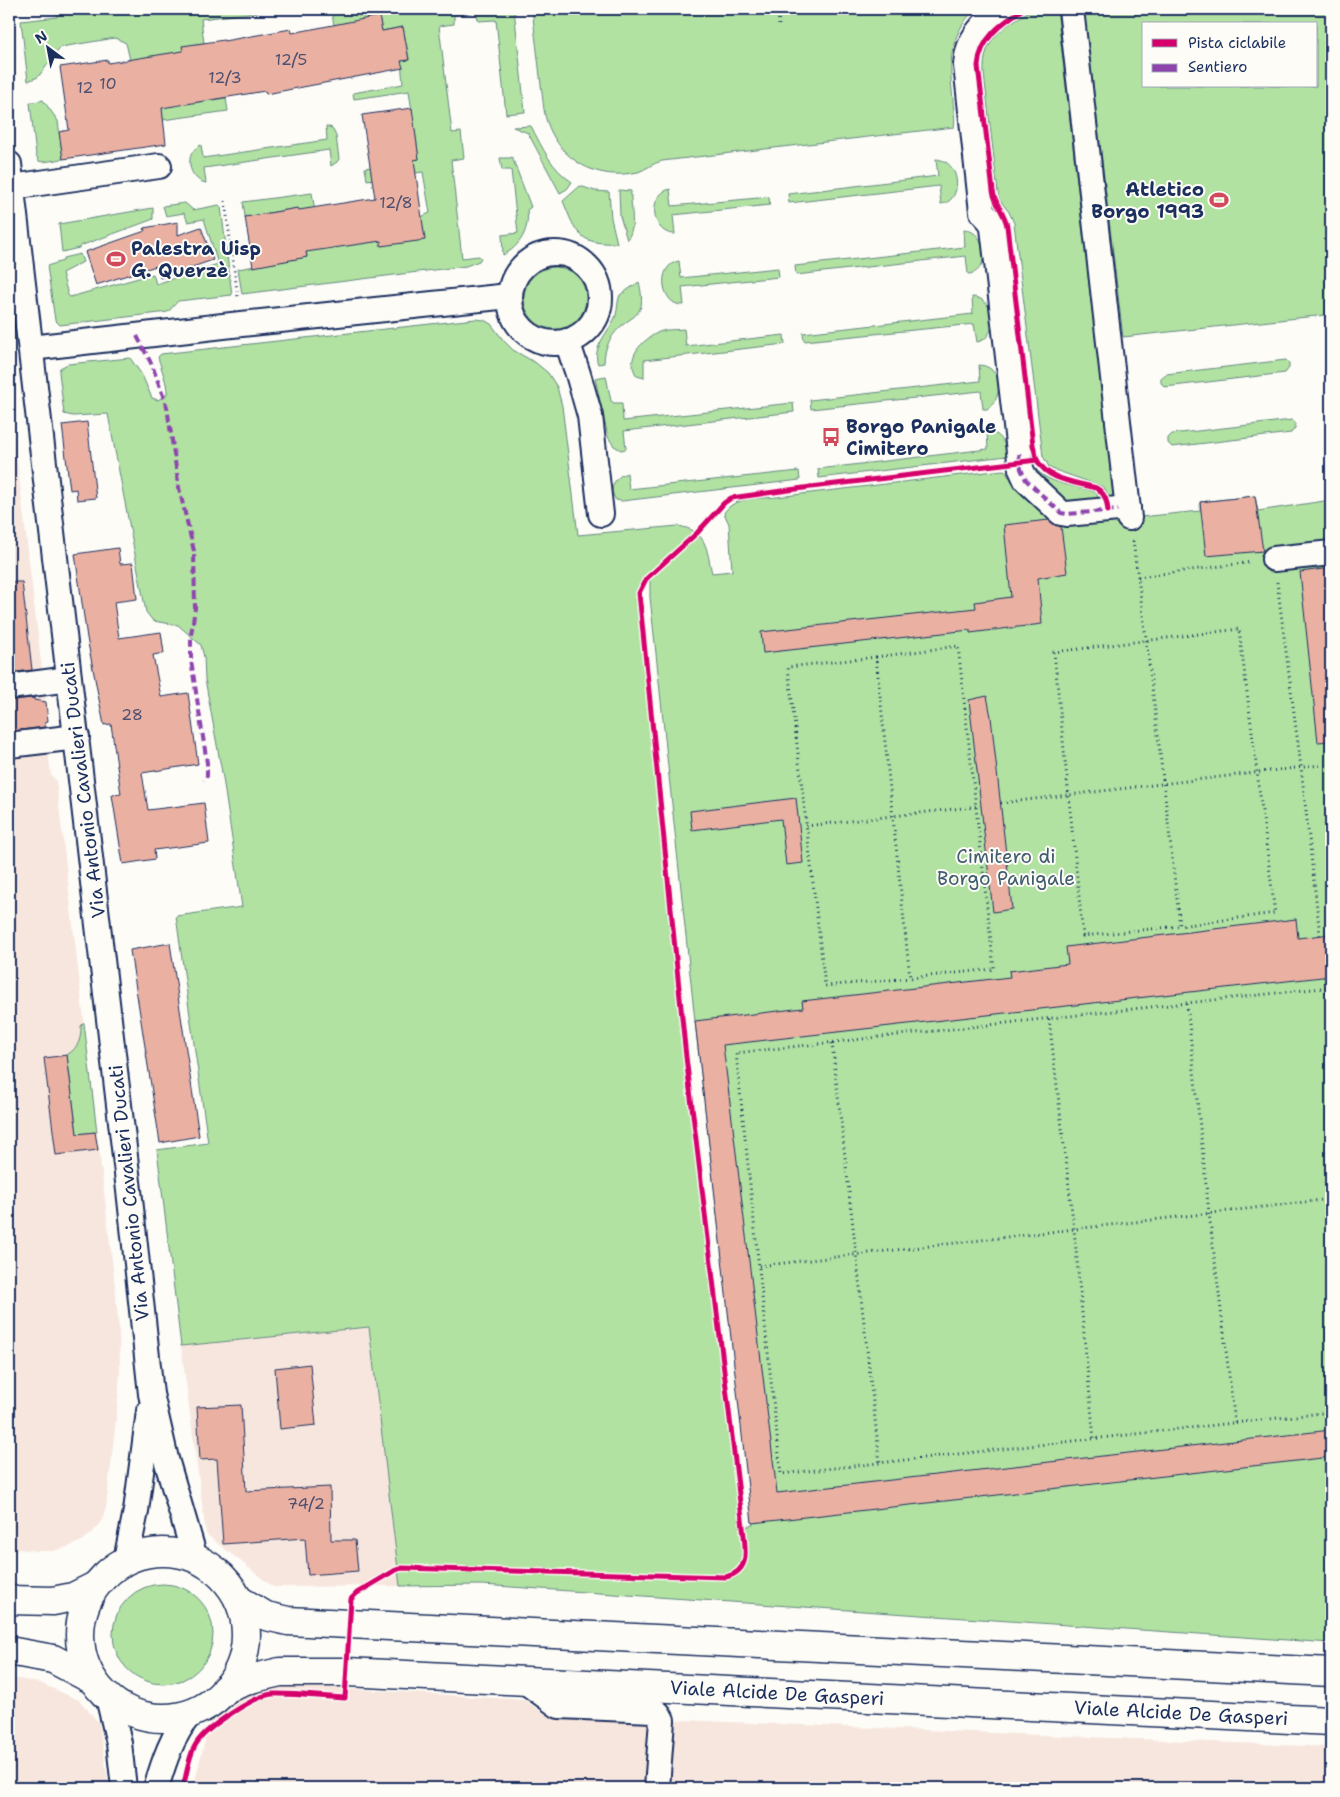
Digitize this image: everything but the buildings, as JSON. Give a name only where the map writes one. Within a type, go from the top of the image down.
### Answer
[{"type":"main road","points":[[9,1650],[53,1659],[100,1688],[124,1708],[142,1715],[160,1718],[190,1714],[225,1690],[241,1662],[246,1631],[244,1615],[239,1600],[228,1582],[213,1568],[195,1558],[178,1552],[143,1554],[126,1560],[109,1571],[95,1586],[84,1608],[80,1632],[81,1649],[86,1665],[100,1688]]},
{"type":"main road","points":[[9,1600],[53,1601],[73,1597],[95,1586]]},
{"type":"main road","points":[[239,1600],[266,1616],[288,1621],[1331,1672]]},
{"type":"main road","name":"Viale Alcide De Gasperi","points":[[225,1690],[254,1678],[280,1672],[347,1672],[1331,1721]]},
{"type":"street","points":[[1002,9],[990,17],[978,30],[971,42],[966,59],[982,212],[993,228],[1021,469],[1026,480],[1061,512],[1067,514],[1125,512],[1071,9]]},
{"type":"street","name":"Via Antonio Cavalieri Ducati","points":[[9,164],[77,737],[151,1394],[166,1459],[195,1558]]},
{"type":"street","points":[[12,187],[159,166]]},
{"type":"street","points":[[554,252],[565,254],[584,263],[596,279],[600,297],[597,315],[586,330],[567,341],[547,342],[528,335],[516,322],[512,314],[509,296],[513,279],[530,260],[537,256],[554,252]]},
{"type":"street","points":[[30,348],[509,296]]},
{"type":"street","points":[[567,341],[590,416],[602,514]]},
{"type":"street","points":[[1274,560],[1331,553]]},
{"type":"street","points":[[9,687],[69,679]]},
{"type":"street","points":[[9,745],[77,737]]},
{"type":"street","name":"Via Antonio Cavalieri Ducati","points":[[126,1560],[136,1510],[151,1394]]},
{"type":"street","points":[[523,1680],[559,1706],[653,1710],[658,1713],[662,1720],[657,1788]]},
{"type":"street","points":[[100,1688],[119,1743],[124,1788]]},
{"type":"street","points":[[156,1788],[178,1728],[190,1714]]},
{"type":"path","points":[[778,9],[779,28]]},
{"type":"path","points":[[225,201],[238,298]]},
{"type":"path","points":[[1125,512],[1138,577],[1180,926]]},
{"type":"path","points":[[1138,577],[1274,560],[1301,767],[1320,935]]},
{"type":"path","points":[[1239,629],[1275,912],[1180,926],[1082,936],[1054,652],[1146,640],[1239,629]]},
{"type":"path","points":[[958,646],[976,806],[994,969],[825,986],[788,667],[958,646]]},
{"type":"path","points":[[876,657],[910,978]]},
{"type":"path","points":[[1001,803],[1321,764]]},
{"type":"path","points":[[806,826],[980,806]]},
{"type":"path","points":[[1325,977],[1329,988],[1331,1029]]},
{"type":"path","points":[[1329,988],[736,1053],[781,1474],[1331,1412]]},
{"type":"path","points":[[1188,1004],[1209,1213],[1235,1423]]},
{"type":"path","points":[[1049,1019],[1074,1229],[1094,1439]]},
{"type":"path","points":[[832,1043],[880,1463]]},
{"type":"path","points":[[759,1266],[1331,1199]]},
{"type":"shaded area","points":[[9,392],[48,721],[45,722],[45,728],[51,775],[56,780],[119,1330],[120,1370],[118,1401],[106,1508],[102,1520],[93,1532],[82,1541],[53,1551],[9,1548]]},
{"type":"shaded area","points":[[369,1327],[400,1586],[273,1587],[206,1534],[181,1346]]},
{"type":"shaded area","points":[[9,1677],[40,1683],[79,1700],[99,1723],[108,1788],[9,1788]]},
{"type":"shaded area","points":[[275,1684],[525,1700],[542,1712],[683,1720],[1331,1747],[1331,1788],[193,1788],[212,1713],[243,1693]]},
{"type":"green space","points":[[56,9],[284,9],[201,19],[204,43],[183,47],[191,103],[226,98],[228,111],[163,120],[154,56],[130,60],[126,43],[115,38],[61,47],[38,77],[28,81],[21,21],[57,17]]},
{"type":"green space","points":[[331,9],[514,9],[525,112],[506,114],[496,20],[478,21],[477,12],[454,15],[454,24],[439,26],[452,133],[461,132],[464,158],[451,160],[462,258],[479,256],[481,258],[479,261],[466,266],[242,294],[238,269],[307,257],[298,208],[245,217],[243,202],[312,193],[321,248],[381,241],[381,245],[421,217],[430,213],[423,172],[367,180],[365,168],[419,159],[409,91],[354,99],[353,93],[403,84],[401,61],[409,59],[403,27],[382,31],[379,17],[334,25]]},
{"type":"green space","points":[[532,9],[975,9],[966,19],[960,30],[952,52],[951,75],[955,117],[954,127],[662,161],[638,172],[609,174],[595,171],[571,158],[553,136],[544,109]]},
{"type":"green space","points":[[1032,9],[1057,9],[1114,499],[1110,500],[1105,489],[1101,486],[1052,469],[1043,456],[1014,223],[1009,212],[999,199],[998,193],[984,61],[991,42],[997,34]]},
{"type":"green space","name":"Atletico Borgo 1993","points":[[1084,9],[1331,9],[1331,346],[1328,346],[1325,315],[1123,337]]},
{"type":"green space","points":[[43,100],[58,121],[63,159],[43,162],[39,161],[36,155],[30,103]]},
{"type":"green space","points":[[326,126],[332,128],[336,136],[339,159],[331,166],[329,150],[204,168],[206,183],[200,181],[192,172],[190,159],[192,153],[201,145],[203,158],[327,140]]},
{"type":"green space","points":[[531,126],[558,171],[572,182],[567,189],[560,193],[528,133],[513,127]]},
{"type":"green space","points":[[512,157],[531,207],[527,210],[527,224],[522,237],[509,252],[503,255],[502,235],[518,233],[511,170],[502,170],[500,158]]},
{"type":"green space","points":[[936,159],[945,161],[955,174],[956,189],[948,202],[941,204],[939,186],[789,203],[788,194],[938,176]]},
{"type":"green space","points":[[580,186],[595,191],[609,192],[611,218],[617,243],[594,242],[581,235],[576,229],[563,201]]},
{"type":"green space","points":[[670,189],[672,206],[769,197],[770,205],[673,215],[675,234],[667,233],[657,222],[655,206],[657,199],[662,193]]},
{"type":"green space","points":[[619,190],[631,191],[632,229],[627,240],[620,216]]},
{"type":"green space","points":[[185,203],[193,210],[219,205],[221,207],[232,295],[178,301],[168,312],[60,325],[55,320],[47,266],[63,261],[63,258],[80,254],[83,262],[62,273],[70,297],[153,274],[156,284],[218,264],[204,219],[188,222],[184,213],[166,216],[163,206]]},
{"type":"green space","points":[[153,208],[153,219],[151,220],[80,246],[79,248],[62,252],[59,224]]},
{"type":"green space","points":[[964,230],[972,232],[978,237],[984,252],[980,267],[975,272],[968,274],[966,256],[796,275],[795,266],[965,247]]},
{"type":"green space","points":[[679,261],[681,278],[778,268],[779,277],[682,287],[684,305],[676,304],[670,300],[666,293],[664,277],[666,270],[671,264]]},
{"type":"green space","points":[[555,267],[567,269],[577,276],[584,286],[586,298],[584,310],[577,320],[567,327],[555,329],[543,327],[533,320],[526,310],[524,298],[526,286],[533,276],[543,269]]},
{"type":"green space","points":[[639,282],[642,299],[639,311],[620,327],[613,336],[605,351],[604,363],[598,364],[597,351],[614,321],[620,295]]},
{"type":"green space","points":[[972,297],[986,303],[992,318],[992,326],[989,333],[984,339],[977,342],[974,324],[804,341],[803,333],[973,314]]},
{"type":"green space","name":"Cimitero di Borgo Panigale","points":[[475,319],[484,320],[491,324],[513,350],[536,363],[548,373],[557,387],[562,406],[578,535],[678,526],[688,528],[695,532],[704,542],[712,573],[732,571],[729,524],[724,513],[734,504],[755,498],[1003,470],[1060,519],[1061,525],[1200,511],[1200,502],[1255,496],[1258,511],[1331,500],[1331,1643],[482,1585],[400,1586],[369,1327],[181,1346],[157,1150],[208,1143],[176,916],[242,907],[201,645],[178,625],[153,621],[146,612],[108,414],[73,416],[64,414],[59,372],[60,368],[68,364],[130,358],[142,375],[152,398],[158,400],[167,394],[158,357],[161,354]],"holes":[[[650,575],[650,597],[695,1021],[753,1525],[744,1527],[686,1057],[640,603],[641,588],[644,581]]]},
{"type":"green space","points":[[684,329],[686,346],[784,335],[785,344],[644,360],[644,378],[637,376],[633,363],[634,356],[641,345],[659,332]]},
{"type":"green space","points":[[1286,360],[1289,363],[1289,368],[1285,373],[1165,387],[1161,383],[1161,378],[1166,374]]},
{"type":"green space","points":[[979,365],[987,367],[992,371],[998,383],[997,397],[987,409],[983,409],[981,391],[811,409],[810,400],[980,381]]},
{"type":"green space","points":[[606,376],[611,401],[622,403],[623,421],[793,403],[794,412],[624,431],[626,449],[621,450],[614,446],[608,437],[595,378]]},
{"type":"green space","points":[[1292,420],[1295,423],[1295,428],[1291,433],[1172,447],[1168,443],[1168,438],[1172,434]]},
{"type":"green space","points":[[987,432],[999,436],[1007,456],[819,478],[818,469],[988,449]]},
{"type":"green space","points":[[1032,468],[1035,468],[1047,478],[1095,492],[1100,500],[1062,504],[1034,475]]},
{"type":"green space","points":[[799,471],[800,480],[622,501],[616,500],[613,492],[616,480],[627,473],[629,489]]},
{"type":"green space","points":[[84,1023],[97,1132],[77,1134],[67,1055],[78,1042],[81,1026]]},
{"type":"green space","points":[[163,1584],[182,1588],[198,1599],[209,1615],[213,1634],[209,1653],[198,1669],[182,1680],[163,1684],[144,1680],[128,1669],[117,1653],[113,1634],[117,1615],[128,1599],[144,1588]]},
{"type":"marked path","points":[[137,336],[152,365],[167,407],[179,488],[194,551],[195,608],[191,635],[191,660],[207,763],[207,776],[203,780]]},
{"type":"marked path","points":[[1019,454],[1021,469],[1026,480],[1061,513],[1118,510]]},
{"type":"cycle path","points":[[183,1788],[190,1757],[198,1741],[232,1713],[254,1700],[272,1694],[345,1698],[351,1599],[357,1593],[396,1570],[402,1568],[726,1577],[734,1574],[743,1564],[745,1543],[686,1057],[639,593],[646,579],[697,533],[724,503],[731,498],[1037,460],[1033,445],[1007,226],[993,191],[978,66],[983,47],[993,32],[1023,9]]},
{"type":"cycle path","points":[[1037,460],[1042,467],[1055,477],[1096,488],[1102,492],[1108,511]]},
{"type":"place","name":"Atletico Borgo 1993","points":[[1219,200]]},
{"type":"place","name":"Palestra Uisp G. Querzè","points":[[116,259]]},
{"type":"place","name":"Borgo Panigale Cimitero","points":[[831,437]]}]
